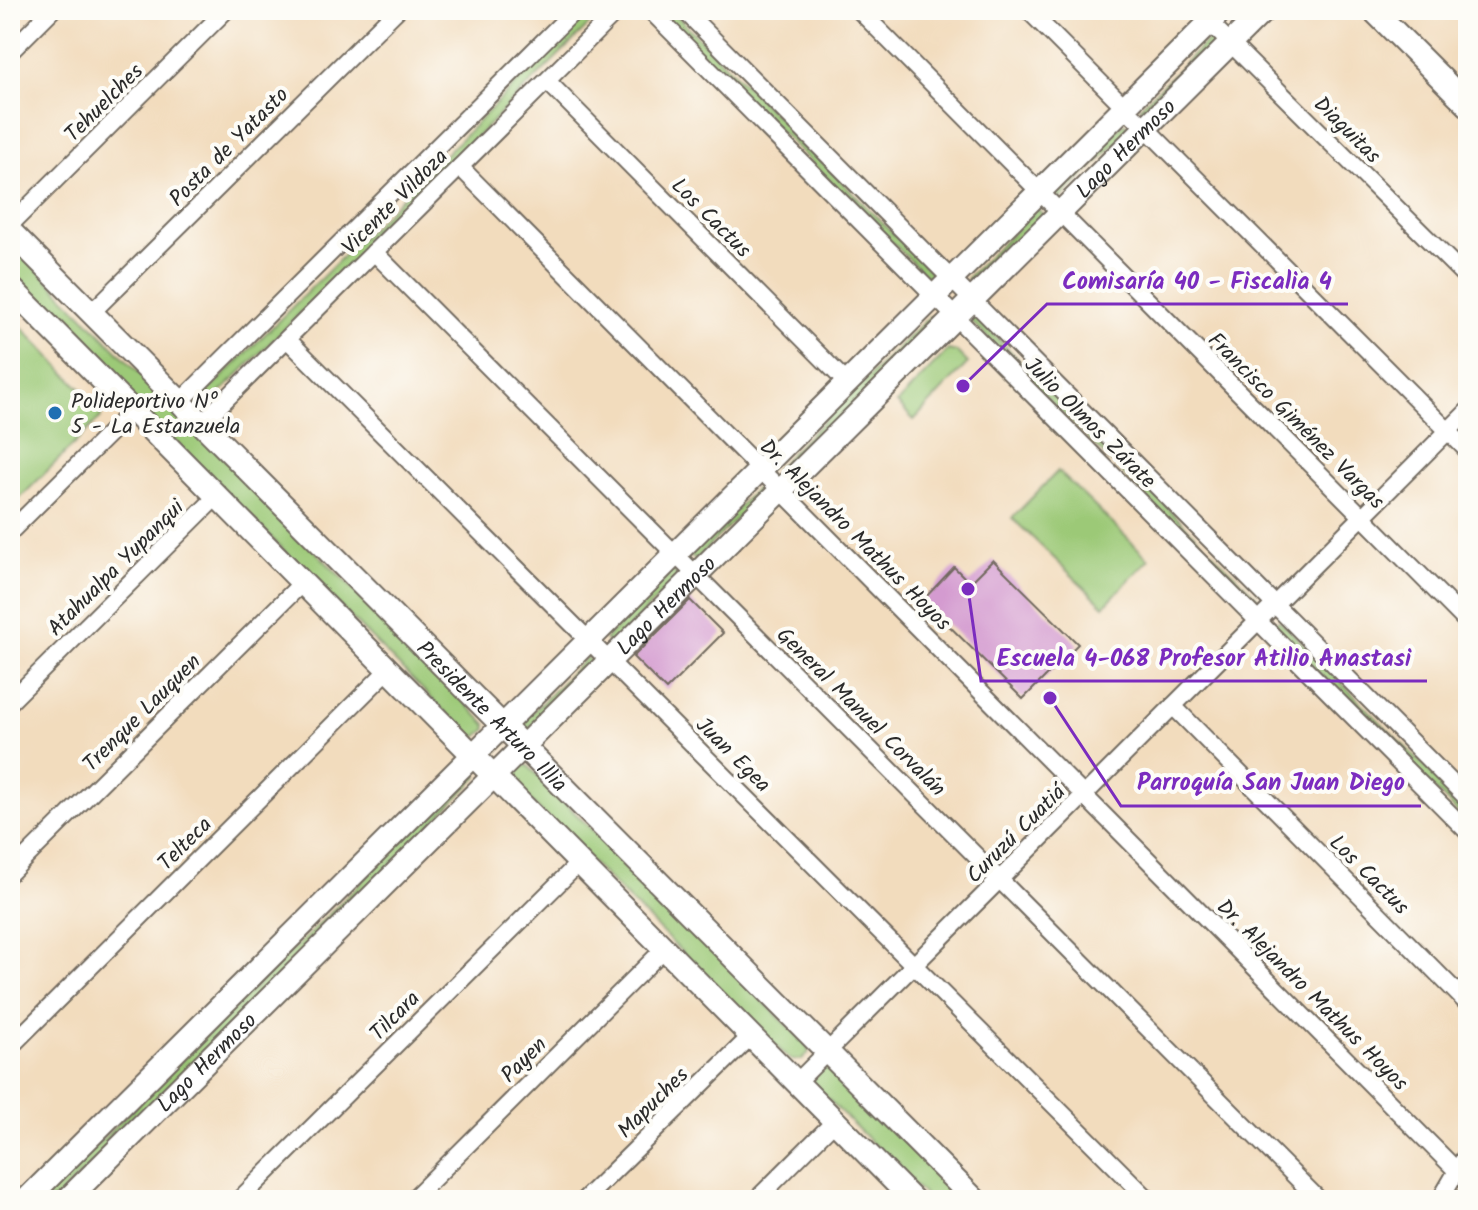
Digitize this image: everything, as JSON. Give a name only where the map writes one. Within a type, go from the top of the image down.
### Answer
[{"type":"street","points":[[10,52],[52,10]]},
{"type":"street","name":"Tehuelches","points":[[10,228],[226,10]]},
{"type":"street","name":"Posta de Yatasto","points":[[91,313],[397,10]]},
{"type":"street","name":"Vicente Vildoza","points":[[180,402],[575,10]]},
{"type":"street","name":"Vicente Vildoza","points":[[201,424],[618,10]]},
{"type":"street","name":"Julio Olmos Zárate","points":[[650,10],[1468,832]]},
{"type":"street","name":"Julio Olmos Zárate","points":[[684,10],[1468,799]]},
{"type":"street","name":"Francisco Giménez Vargas","points":[[859,10],[1468,623]]},
{"type":"street","points":[[1028,10],[1468,451]]},
{"type":"street","name":"Lago Hermoso","points":[[67,1200],[1264,10]]},
{"type":"street","points":[[1373,10],[1468,105]]},
{"type":"street","name":"Lago Hermoso","points":[[26,1200],[1124,107],[1209,14]]},
{"type":"street","name":"Diaguitas","points":[[1209,14],[1231,44],[1468,279]]},
{"type":"street","name":"Los Cactus","points":[[547,81],[847,383]]},
{"type":"street","name":"Dr. Alejandro Mathus Hoyos","points":[[460,167],[1457,1171]]},
{"type":"street","name":"Presidente Arturo Illia","points":[[10,228],[201,424],[975,1200]]},
{"type":"street","name":"General Manuel Corvalán","points":[[374,252],[1319,1200]]},
{"type":"street","name":"Presidente Arturo Illia","points":[[10,287],[913,1200]]},
{"type":"street","name":"Juan Egea","points":[[287,339],[1149,1200]]},
{"type":"street","points":[[10,532],[132,411]]},
{"type":"street","name":"Curuzú Cuatiá","points":[[797,1082],[1468,411]]},
{"type":"street","name":"Atahualpa Yupanqui","points":[[10,702],[217,496]]},
{"type":"street","name":"Trenque Lauquen","points":[[10,873],[303,582]]},
{"type":"street","name":"Telteca","points":[[10,1047],[389,669]]},
{"type":"street","name":"Los Cactus","points":[[1173,706],[1468,1004]]},
{"type":"street","name":"Tilcara","points":[[239,1200],[580,862]]},
{"type":"street","name":"Payen","points":[[412,1200],[665,948]]},
{"type":"street","name":"Mapuches","points":[[584,1200],[751,1036]]},
{"type":"street","points":[[756,1200],[835,1121]]},
{"type":"street","points":[[1440,1200],[1468,1152]]},
{"type":"green space","points":[[590,10],[604,10],[201,412],[194,405]]},
{"type":"green space","points":[[658,10],[671,10],[938,279],[935,283],[932,282]]},
{"type":"green space","points":[[1210,38],[1217,44],[1146,114],[1140,107]]},
{"type":"green space","points":[[1124,123],[1131,129],[1060,199],[1054,193]]},
{"type":"green space","points":[[1037,209],[1044,215],[973,285],[967,278]]},
{"type":"green space","points":[[10,242],[486,724],[487,729],[473,740],[10,276]]},
{"type":"green space","points":[[973,314],[1259,599],[1259,604],[1253,605],[969,319],[969,315]]},
{"type":"green space","name":"Polideportivo Nº 5 - La Estanzuela","points":[[10,315],[101,410],[101,417],[10,508]]},
{"type":"green space","points":[[930,316],[936,322],[781,475],[775,469]]},
{"type":"green space","points":[[948,350],[957,352],[968,363],[914,420],[897,403]]},
{"type":"green space","points":[[1058,471],[1149,559],[1104,606],[1012,518]]},
{"type":"green space","points":[[760,485],[765,490],[695,560],[689,555]]},
{"type":"green space","points":[[673,571],[679,577],[611,645],[605,639]]},
{"type":"green space","points":[[1275,621],[1280,621],[1468,810],[1468,823],[1274,627]]},
{"type":"green space","points":[[587,657],[593,663],[525,732],[519,726]]},
{"type":"green space","points":[[524,765],[809,1047],[808,1054],[802,1060],[792,1060],[785,1055],[512,783],[513,770]]},
{"type":"green space","points":[[473,771],[478,777],[55,1200],[43,1198]]},
{"type":"green space","points":[[828,1067],[964,1200],[929,1200],[814,1085],[816,1074]]},
{"type":"building","points":[[993,560],[1078,644],[1023,699],[923,600],[954,567],[970,583]]},
{"type":"building","points":[[690,600],[723,633],[666,690],[633,657]]},
{"type":"place","name":"Comisaría 40 - Fiscalia 4","points":[[963,386]]},
{"type":"place","name":"Polideportivo Nº 5 - La Estanzuela","points":[[55,413]]},
{"type":"place","name":"Escuela 4-068 Profesor Atilio Anastasi","points":[[968,589]]},
{"type":"place","name":"Parroquía San Juan Diego","points":[[1050,698]]}]
